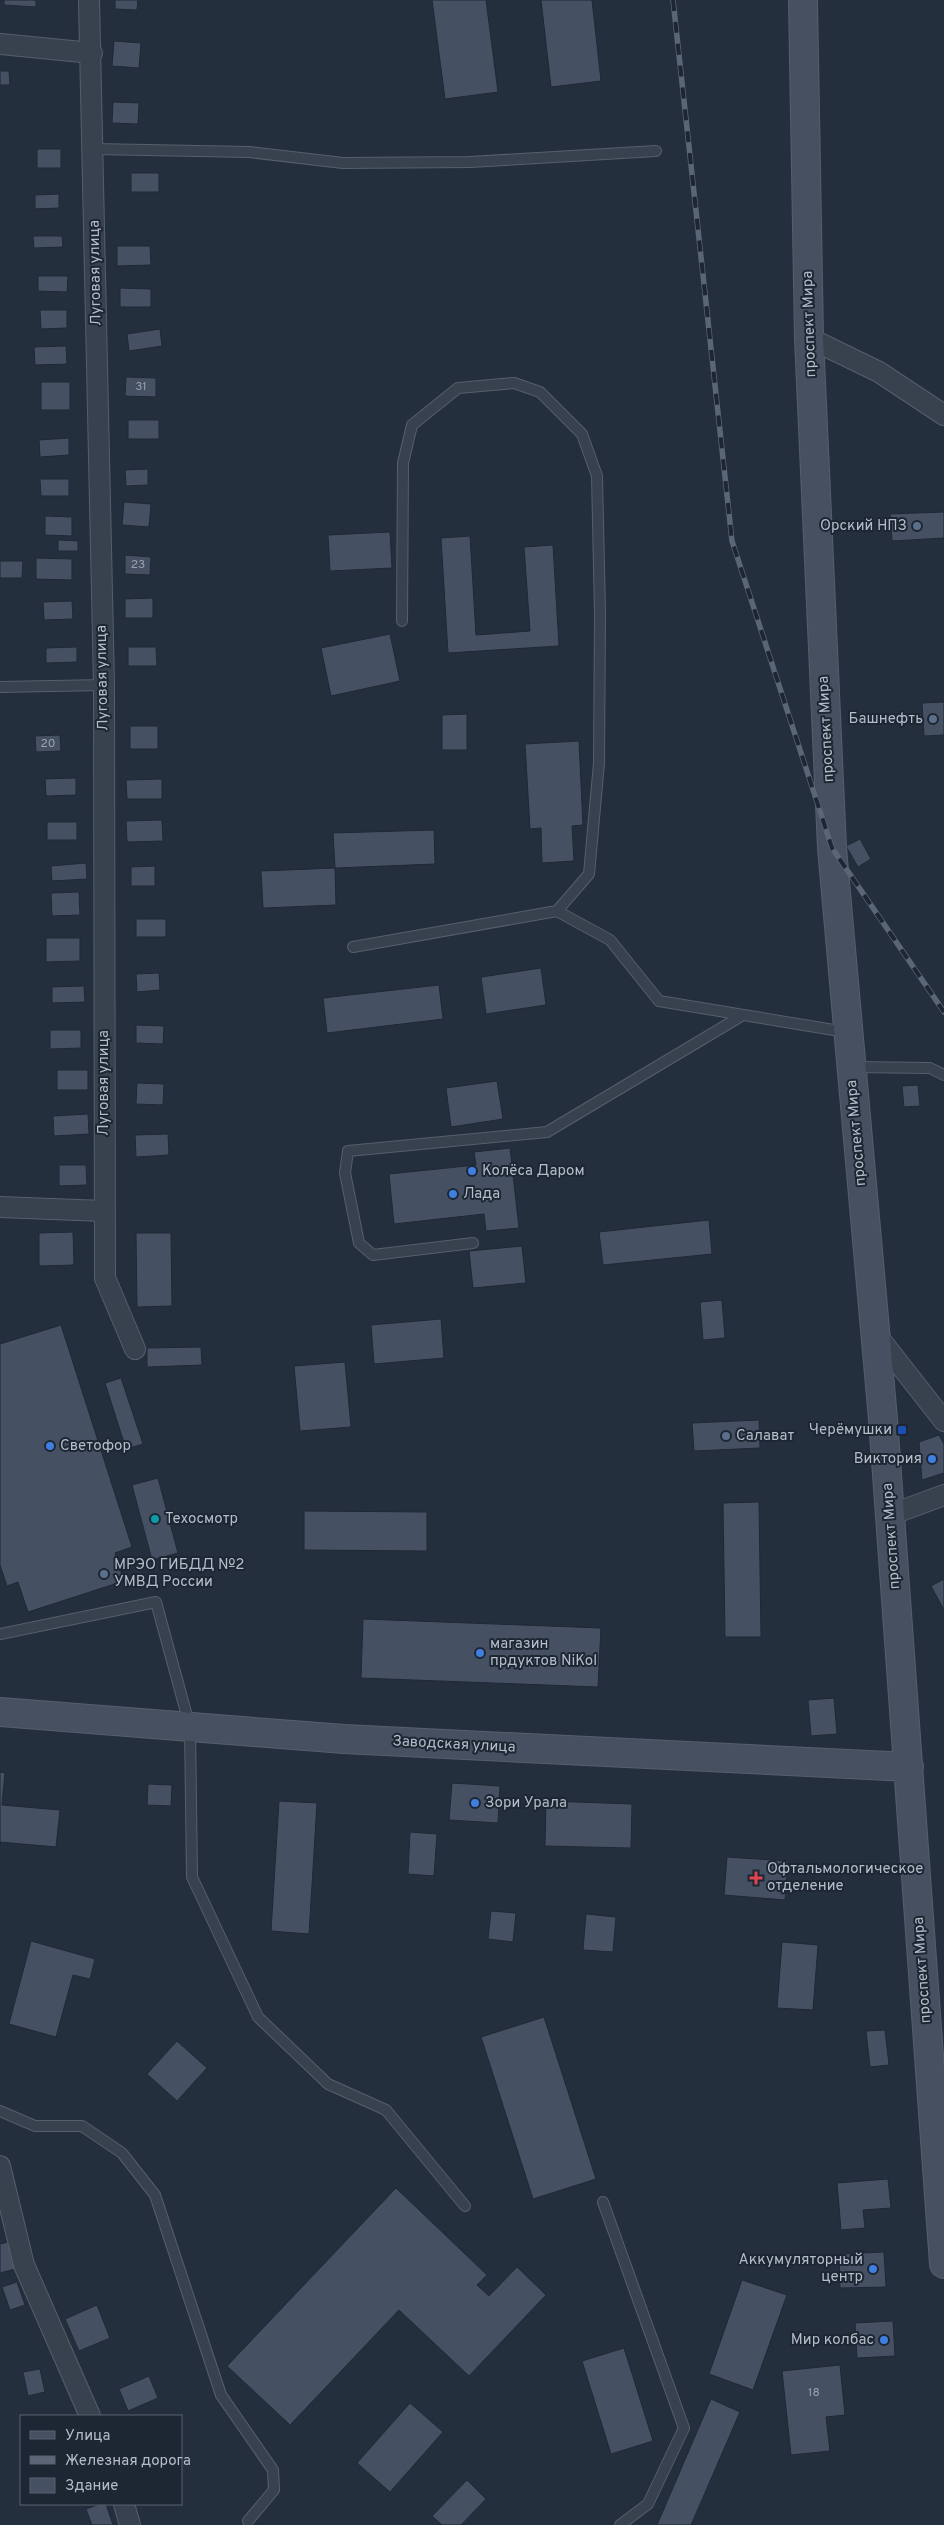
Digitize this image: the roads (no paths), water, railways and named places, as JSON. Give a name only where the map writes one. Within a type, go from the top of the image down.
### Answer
[{"type":"main road","name":"проспект Мира","points":[[804,0],[809,338],[832,848],[890,1516],[944,2264]]},
{"type":"main road","name":"Заводская улица","points":[[0,1712],[344,1739],[909,1767]]},
{"type":"street","name":"Луговая улица","points":[[90,0],[104,685],[105,1278],[135,1349]]},
{"type":"street","points":[[0,44],[92,53]]},
{"type":"street","points":[[809,338],[878,372],[944,415]]},
{"type":"street","points":[[0,1207],[104,1210]]},
{"type":"street","points":[[875,1333],[944,1422]]},
{"type":"street","points":[[890,1516],[944,1495]]},
{"type":"street","points":[[0,2166],[24,2264],[90,2415]]},
{"type":"street","points":[[124,2505],[130,2525]]},
{"type":"lane","points":[[94,149],[249,152],[343,163],[470,162],[656,151]]},
{"type":"lane","points":[[402,621],[403,463],[412,425],[458,388],[514,383],[540,392],[582,434],[597,476],[600,613],[599,763],[590,865],[589,874],[557,911]]},
{"type":"lane","points":[[0,687],[104,685]]},
{"type":"lane","points":[[353,947],[557,911],[610,940],[659,1001],[849,1032]]},
{"type":"lane","points":[[473,1243],[373,1255],[359,1243],[345,1173],[348,1151],[547,1132],[743,1015]]},
{"type":"lane","points":[[852,1067],[930,1068],[944,1075]]},
{"type":"lane","points":[[0,1634],[156,1602],[190,1727],[192,1877],[258,2017],[328,2084],[386,2110],[465,2206]]},
{"type":"lane","points":[[0,2111],[35,2126],[82,2126],[122,2153],[155,2195],[221,2395],[274,2470],[274,2490],[248,2521]]},
{"type":"lane","points":[[603,2202],[684,2428],[648,2504],[620,2525]]},
{"type":"railway","points":[[673,0],[732,541],[832,848],[944,1012]]},
{"type":"place","name":"Орский НПЗ","points":[[917,526]]},
{"type":"place","name":"Башнефть","points":[[933,719]]},
{"type":"place","name":"Колёса Даром","points":[[472,1171]]},
{"type":"place","name":"Лада","points":[[453,1194]]},
{"type":"place","name":"Черёмушки","points":[[902,1430]]},
{"type":"place","name":"Салават","points":[[726,1436]]},
{"type":"place","name":"Светофор","points":[[50,1446]]},
{"type":"place","name":"Виктория","points":[[932,1459]]},
{"type":"place","name":"Техосмотр","points":[[155,1519]]},
{"type":"place","name":"МРЭО ГИБДД №2 УМВД России","points":[[104,1574]]},
{"type":"place","name":"магазин прдуктов NiKol","points":[[480,1653]]},
{"type":"place","name":"Зори Урала","points":[[475,1803]]},
{"type":"place","name":"Офтальмологическое отделение","points":[[756,1878]]},
{"type":"place","name":"Аккумуляторный центр","points":[[873,2269]]},
{"type":"place","name":"Мир колбас","points":[[884,2340]]}]
